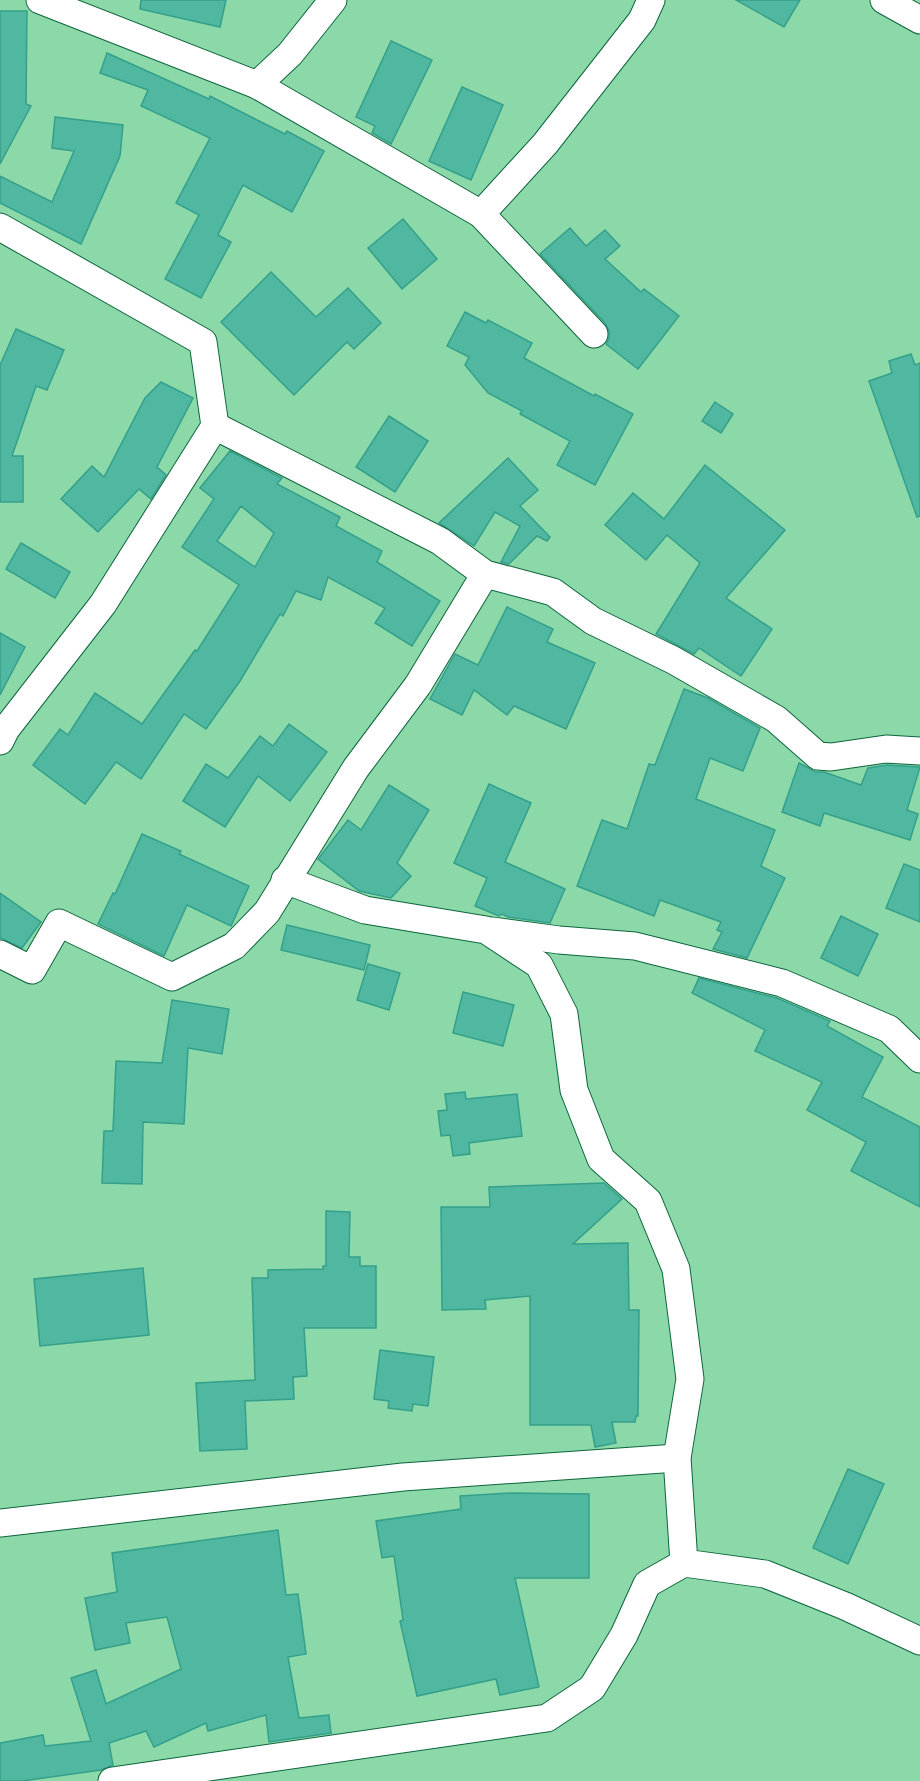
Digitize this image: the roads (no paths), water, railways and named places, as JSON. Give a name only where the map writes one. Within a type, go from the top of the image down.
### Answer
[{"type":"street","points":[[40,0],[257,85],[481,214],[594,334]]},
{"type":"street","points":[[257,85],[290,54],[333,0]]},
{"type":"street","points":[[481,214],[552,135],[642,20],[651,0]]},
{"type":"street","points":[[884,0],[920,20]]},
{"type":"street","points":[[0,227],[203,342],[215,426],[103,604],[2,732]]},
{"type":"street","points":[[215,426],[440,541],[484,574],[553,592],[593,621],[673,660],[776,719],[818,756],[831,757],[886,749],[920,751]]},
{"type":"street","points":[[0,954],[32,970],[59,923],[172,977],[234,946],[267,912],[356,768],[418,685],[484,574]]},
{"type":"street","points":[[285,880],[365,910],[559,940],[635,946],[782,983],[890,1029],[920,1059]]},
{"type":"street","points":[[486,930],[539,965],[564,1014],[574,1090],[601,1159],[648,1201],[676,1269],[690,1379],[677,1458],[684,1563]]},
{"type":"street","points":[[0,1523],[404,1477],[677,1458]]},
{"type":"street","points":[[112,1781],[547,1718],[592,1688],[624,1635],[647,1584],[684,1563],[765,1574],[845,1606],[920,1641]]}]
